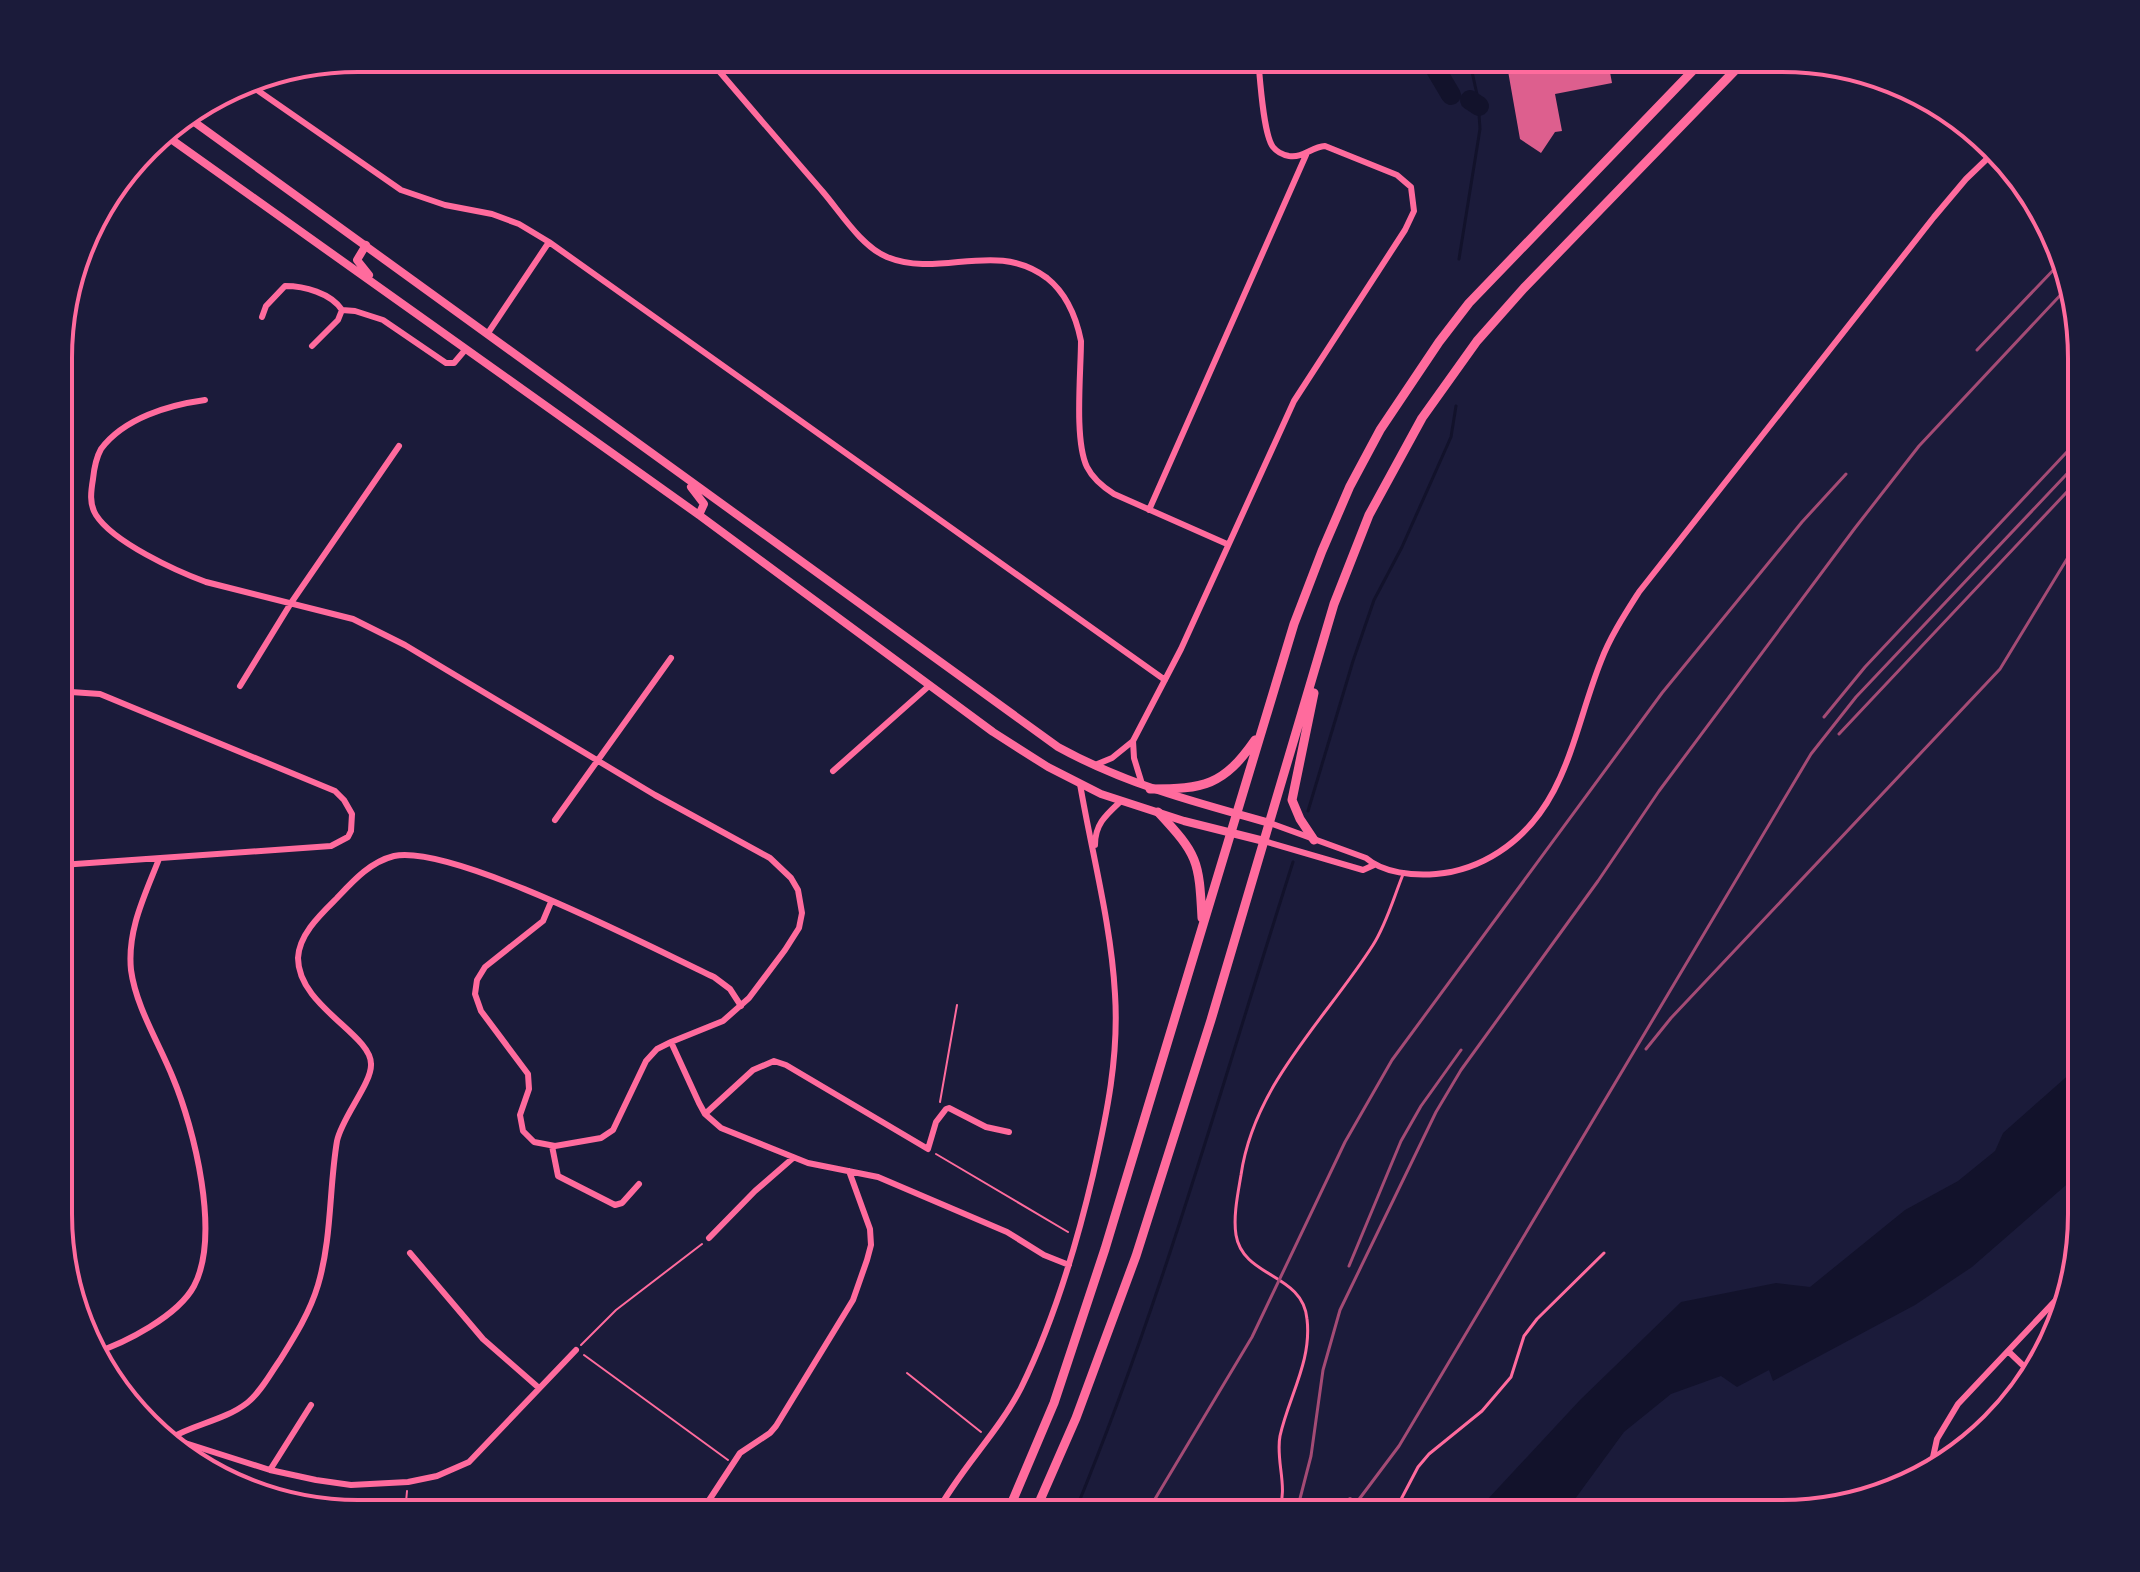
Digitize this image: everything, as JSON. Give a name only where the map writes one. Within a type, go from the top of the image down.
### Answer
[{"type":"highway","points":[[1013,1500],[1054,1403],[1105,1249],[1294,624],[1350,486],[1407,386],[1469,303],[1691,72]]},
{"type":"highway","points":[[1040,1500],[1087,1391],[1136,1256],[1211,1020],[1334,604],[1369,515],[1394,465],[1452,373],[1524,288],[1733,72]]},
{"type":"highway","points":[[1314,840],[1295,809],[1292,789],[1334,604]]},
{"type":"highway","points":[[1146,787],[1194,787],[1210,783],[1238,764],[1260,734]]},
{"type":"highway","points":[[1158,812],[1194,857],[1201,881],[1203,926]]},
{"type":"main road","points":[[195,123],[1058,747],[1092,766],[1146,787],[1270,823]]},
{"type":"main road","points":[[173,140],[699,515],[993,732],[1080,784],[1121,801],[1264,841]]},
{"type":"main road","points":[[366,245],[358,255],[359,265],[390,295]]},
{"type":"main road","points":[[683,477],[704,504],[699,515]]},
{"type":"street","points":[[720,72],[848,222],[882,254],[919,264],[999,259],[1015,261],[1038,272],[1060,291],[1074,313],[1081,341],[1081,447],[1088,469],[1107,490],[1227,544]]},
{"type":"street","points":[[1260,72],[1268,137],[1272,146],[1281,154],[1306,155]]},
{"type":"street","points":[[257,90],[401,190],[445,205],[492,214],[519,224],[549,242],[1072,617],[1165,680]]},
{"type":"street","points":[[1092,766],[1112,758],[1133,741],[1191,629],[1227,544],[1303,385],[1405,230],[1414,211],[1411,187],[1397,175],[1332,148],[1318,146],[1306,155],[1149,510]]},
{"type":"street","points":[[1270,823],[1366,858],[1374,865],[1404,872],[1439,874],[1470,868],[1512,843],[1536,820],[1558,783],[1601,660],[1639,592],[1940,210],[1987,159]]},
{"type":"street","points":[[488,333],[549,242]]},
{"type":"street","points":[[262,317],[266,306],[282,288],[290,285],[321,292],[342,310]]},
{"type":"street","points":[[342,310],[383,320],[440,361],[454,363],[465,350]]},
{"type":"street","points":[[312,346],[338,320],[342,310]]},
{"type":"street","points":[[205,400],[136,419],[99,453],[91,504],[107,528],[183,574],[353,619],[373,628],[699,820],[759,851],[791,878],[801,904],[799,928],[755,992],[741,1006],[706,1030],[657,1049],[636,1077],[617,1126],[608,1135],[582,1143],[552,1146],[534,1142],[523,1131],[520,1115],[529,1089],[528,1074],[481,1011],[475,994],[477,980],[485,967],[543,921],[551,902]]},
{"type":"street","points":[[240,686],[291,603],[399,446]]},
{"type":"street","points":[[555,820],[671,658]]},
{"type":"street","points":[[833,771],[930,685]]},
{"type":"street","points":[[72,692],[100,694],[327,786],[344,800],[352,814],[351,831],[344,841],[331,846],[73,865]]},
{"type":"street","points":[[1133,741],[1134,758],[1146,787]]},
{"type":"street","points":[[946,1500],[1014,1401],[1026,1378],[1069,1265],[1108,1113],[1115,1052],[1112,964],[1080,784]]},
{"type":"street","points":[[1094,853],[1096,830],[1104,817],[1121,801]]},
{"type":"street","points":[[1264,841],[1363,870],[1374,865]]},
{"type":"street","points":[[177,1435],[248,1402],[267,1379],[305,1318],[319,1281],[340,1131],[368,1076],[371,1062],[365,1047],[324,1010],[306,983],[298,961],[303,940],[311,926],[365,871],[386,859],[419,856],[476,871],[714,977],[730,989],[741,1006]]},
{"type":"street","points":[[105,1349],[141,1331],[187,1296],[198,1277],[205,1236],[202,1186],[191,1129],[131,971],[135,921],[159,859]]},
{"type":"street","points":[[671,1042],[705,1114],[734,1135],[793,1158],[878,1177],[1007,1232],[1044,1255],[1069,1265]]},
{"type":"street","points":[[705,1114],[753,1070],[774,1061],[786,1065],[928,1149],[936,1122],[941,1113],[949,1108],[986,1127],[1009,1132]]},
{"type":"street","points":[[552,1146],[558,1176],[615,1205],[622,1203],[639,1184]]},
{"type":"street","points":[[709,1238],[793,1158]]},
{"type":"street","points":[[709,1500],[745,1448],[776,1426],[858,1291],[871,1237],[849,1171]]},
{"type":"street","points":[[410,1253],[483,1339],[539,1388]]},
{"type":"street","points":[[1933,1457],[1937,1439],[1950,1414],[2054,1302]]},
{"type":"street","points":[[187,1443],[270,1470],[351,1485],[408,1482],[437,1476],[469,1462],[578,1351]]},
{"type":"street","points":[[2008,1351],[2024,1366]]},
{"type":"street","points":[[270,1470],[311,1405]]},
{"type":"lane","points":[[1282,1500],[1279,1443],[1307,1351],[1307,1318],[1301,1298],[1292,1288],[1251,1263],[1236,1238],[1244,1155],[1259,1112],[1277,1080],[1380,934],[1404,872]]},
{"type":"lane","points":[[1401,1500],[1424,1459],[1482,1411],[1511,1377],[1524,1336],[1537,1319],[1604,1253]]},
{"type":"path","points":[[936,1122],[957,1005]]},
{"type":"path","points":[[928,1149],[1077,1236]]},
{"type":"path","points":[[709,1238],[616,1310],[578,1351],[733,1464]]},
{"type":"path","points":[[907,1373],[988,1438]]},
{"type":"path","points":[[406,1500],[408,1482]]},
{"type":"shaded area","points":[[2068,1076],[2068,1183],[1972,1267],[1915,1305],[1773,1381],[1769,1370],[1737,1387],[1721,1376],[1671,1394],[1624,1432],[1574,1500],[1487,1500],[1580,1400],[1681,1302],[1776,1283],[1810,1287],[1905,1210],[1958,1181],[1995,1151],[2003,1133]]},
{"type":"building","points":[[1508,72],[1610,72],[1612,83],[1555,94],[1562,131],[1555,132],[1541,153],[1520,139]]},
{"type":"waterway","points":[[1437,72],[1451,95]]},
{"type":"waterway","points":[[1459,259],[1480,129],[1472,72]]},
{"type":"waterway","points":[[1470,100],[1479,106]]},
{"type":"waterway","points":[[1308,811],[1374,600],[1402,547],[1451,437],[1456,406]]},
{"type":"waterway","points":[[1080,1500],[1164,1272],[1293,862]]},
{"type":"railway","points":[[1977,350],[2054,269]]},
{"type":"railway","points":[[1300,1500],[1311,1456],[1323,1370],[1340,1310],[1436,1112],[1461,1070],[1659,791],[1855,528],[1919,446],[2061,295]]},
{"type":"railway","points":[[1824,717],[1865,667],[2067,452]]},
{"type":"railway","points":[[1154,1500],[1252,1337],[1345,1142],[1392,1060],[1662,693],[1802,522],[1846,474]]},
{"type":"railway","points":[[1358,1500],[1399,1446],[1811,754],[1856,697],[2067,474]]},
{"type":"railway","points":[[1839,734],[2067,492]]},
{"type":"railway","points":[[1646,1049],[1671,1018],[2000,669],[2067,559]]},
{"type":"railway","points":[[1349,1266],[1401,1141],[1421,1106],[1461,1050]]}]
